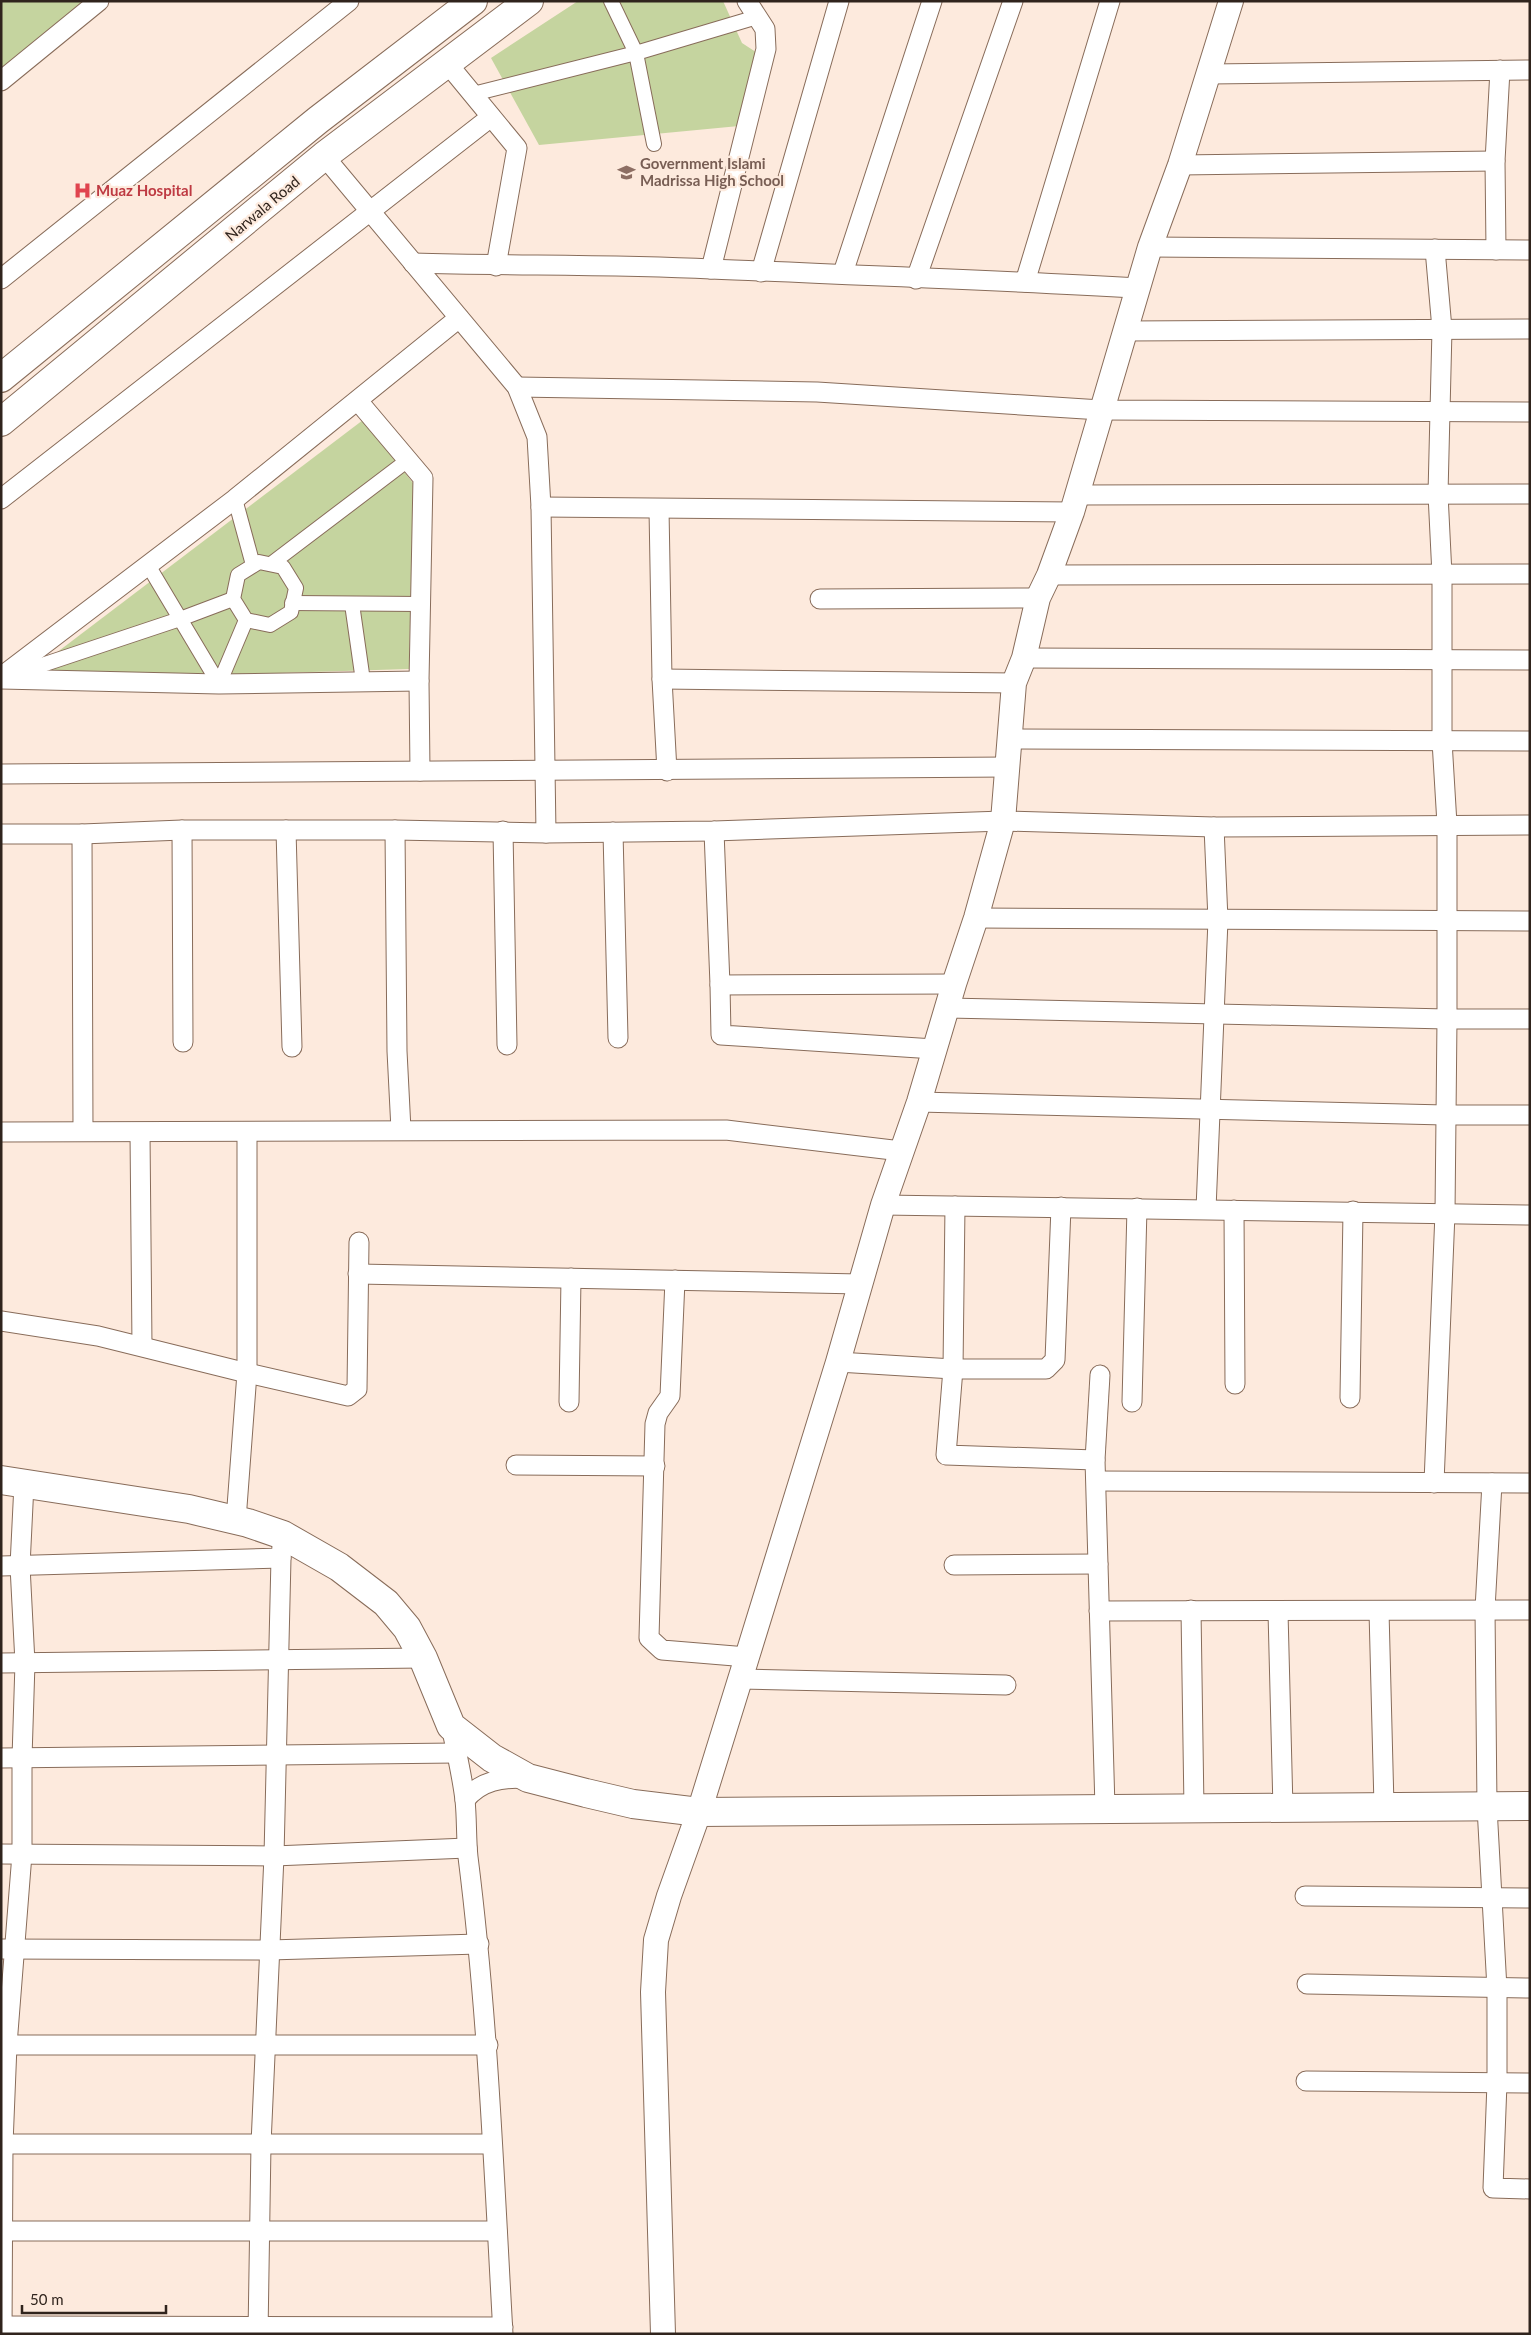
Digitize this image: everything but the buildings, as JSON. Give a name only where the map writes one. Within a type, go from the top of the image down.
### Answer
[{"type":"main road","name":"Narwala Road","points":[[1,422],[324,156],[529,1]]},
{"type":"main road","points":[[1,378],[318,120],[469,2]]},
{"type":"main road","points":[[12,1482],[189,1509],[236,1520],[282,1547],[340,1567],[386,1603],[407,1628],[423,1658],[451,1726],[492,1758],[528,1778],[633,1804],[699,1812],[1530,1806]]},
{"type":"street","points":[[1,81],[99,1]]},
{"type":"street","points":[[1,279],[349,1]]},
{"type":"street","points":[[611,1],[636,53],[654,144]]},
{"type":"street","points":[[760,272],[839,1]]},
{"type":"street","points":[[843,273],[932,1]]},
{"type":"street","points":[[916,279],[1013,1]]},
{"type":"street","points":[[1025,282],[1110,1]]},
{"type":"street","points":[[663,2334],[653,1992],[656,1940],[669,1896],[699,1812],[744,1668],[838,1362],[883,1204],[919,1102],[976,918],[1003,821],[1014,683],[1024,658],[1038,598],[1049,575],[1074,503],[1150,247],[1180,166],[1231,1]]},
{"type":"street","points":[[473,94],[636,53],[752,9],[765,30],[766,49],[711,269]]},
{"type":"street","points":[[447,63],[517,148],[496,266]]},
{"type":"street","points":[[1496,250],[1495,161],[1500,70]]},
{"type":"street","points":[[1210,74],[1530,70]]},
{"type":"street","points":[[1,499],[491,117]]},
{"type":"street","points":[[324,156],[518,388],[537,436],[541,507],[546,834]]},
{"type":"street","points":[[1180,166],[1495,161]]},
{"type":"street","points":[[1150,247],[1530,250]]},
{"type":"street","points":[[1434,1483],[1446,1213],[1445,1115],[1447,1019],[1447,824],[1442,741],[1442,575],[1438,494],[1442,329],[1435,249]]},
{"type":"street","points":[[413,263],[843,273],[916,279],[1138,288]]},
{"type":"street","points":[[1,678],[235,499],[459,318]]},
{"type":"street","points":[[1125,331],[1530,329]]},
{"type":"street","points":[[518,388],[817,392],[1101,410],[1530,412]]},
{"type":"street","points":[[358,401],[423,478],[419,680],[420,771]]},
{"type":"street","points":[[270,564],[408,460]]},
{"type":"street","points":[[541,507],[659,509],[1074,503],[1438,494],[1530,494]]},
{"type":"street","points":[[235,499],[253,565]]},
{"type":"street","points":[[659,509],[662,679],[667,771]]},
{"type":"street","points":[[259,562],[283,567],[296,588],[291,612],[270,625],[246,620],[233,599],[238,575],[253,565],[259,562]]},
{"type":"street","points":[[148,564],[219,684]]},
{"type":"street","points":[[1049,575],[1530,574]]},
{"type":"street","points":[[820,598],[1038,598]]},
{"type":"street","points":[[1,678],[180,619],[233,599]]},
{"type":"street","points":[[292,603],[420,604]]},
{"type":"street","points":[[352,604],[363,681]]},
{"type":"street","points":[[219,684],[246,620]]},
{"type":"street","points":[[1024,658],[1530,660]]},
{"type":"street","points":[[1,678],[219,684],[419,680]]},
{"type":"street","points":[[662,679],[1014,683]]},
{"type":"street","points":[[1010,739],[1530,741]]},
{"type":"street","points":[[1,774],[667,771],[1008,767]]},
{"type":"street","points":[[1,834],[82,834],[182,830],[395,830],[503,831],[546,834],[714,831],[1003,821],[1214,827],[1447,824],[1530,825]]},
{"type":"street","points":[[1206,1209],[1218,920],[1214,827]]},
{"type":"street","points":[[182,830],[182,1042]]},
{"type":"street","points":[[286,830],[292,1047]]},
{"type":"street","points":[[395,830],[397,1051],[401,1130]]},
{"type":"street","points":[[503,831],[507,1045]]},
{"type":"street","points":[[714,831],[721,1035],[934,1049]]},
{"type":"street","points":[[613,832],[618,1038]]},
{"type":"street","points":[[82,834],[83,1132]]},
{"type":"street","points":[[976,918],[1530,921]]},
{"type":"street","points":[[720,984],[954,984]]},
{"type":"street","points":[[948,1008],[1447,1019],[1530,1019]]},
{"type":"street","points":[[919,1102],[1445,1115],[1530,1115]]},
{"type":"street","points":[[1,1132],[726,1130],[901,1151]]},
{"type":"street","points":[[236,1520],[247,1373],[247,1132]]},
{"type":"street","points":[[140,1133],[142,1346]]},
{"type":"street","points":[[883,1204],[1530,1215]]},
{"type":"street","points":[[955,1206],[953,1369],[946,1455],[1095,1460]]},
{"type":"street","points":[[838,1362],[953,1369],[1046,1369],[1055,1360],[1061,1207]]},
{"type":"street","points":[[1132,1402],[1137,1208]]},
{"type":"street","points":[[1234,1210],[1235,1384]]},
{"type":"street","points":[[1350,1398],[1352,1211]]},
{"type":"street","points":[[1,1321],[98,1336],[348,1396],[357,1389],[359,1242]]},
{"type":"street","points":[[358,1274],[860,1284]]},
{"type":"street","points":[[569,1402],[571,1278]]},
{"type":"street","points":[[675,1280],[670,1396],[658,1412],[655,1424],[649,1638],[662,1650],[744,1668],[1006,1685]]},
{"type":"street","points":[[1100,1375],[1095,1460],[1105,1808]]},
{"type":"street","points":[[516,1465],[655,1466]]},
{"type":"street","points":[[1097,1481],[1530,1483]]},
{"type":"street","points":[[12,1482],[20,1566],[25,1663],[22,1758],[22,1854],[8,1949],[4,2045],[2,2329],[503,2330],[491,2144],[488,2045],[479,1944],[467,1848],[465,1800],[451,1726]]},
{"type":"street","points":[[1492,1482],[1485,1609],[1487,1807],[1497,1989],[1497,2083],[1493,2188],[1530,2189]]},
{"type":"street","points":[[1,1566],[282,1547],[275,1756],[274,1856],[261,2144],[258,2330]]},
{"type":"street","points":[[954,1566],[1098,1564]]},
{"type":"street","points":[[1191,1610],[1194,1809]]},
{"type":"street","points":[[1099,1611],[1530,1610]]},
{"type":"street","points":[[1379,1611],[1384,1806]]},
{"type":"street","points":[[1278,1612],[1283,1809]]},
{"type":"street","points":[[1,1663],[423,1658]]},
{"type":"street","points":[[1,1758],[456,1753]]},
{"type":"street","points":[[465,1800],[471,1792],[490,1781],[528,1778]]},
{"type":"street","points":[[1,1854],[274,1856],[467,1848]]},
{"type":"street","points":[[1305,1896],[1493,1896],[1530,1898]]},
{"type":"street","points":[[8,1949],[269,1950],[479,1944]]},
{"type":"street","points":[[1307,1984],[1497,1989],[1530,1988]]},
{"type":"street","points":[[4,2045],[488,2045]]},
{"type":"street","points":[[1306,2081],[1530,2084]]},
{"type":"street","points":[[2,2144],[491,2144]]},
{"type":"street","points":[[2,2231],[497,2231]]},
{"type":"green space","points":[[1,1],[110,1],[1,89]]},
{"type":"green space","points":[[578,1],[723,1],[742,43],[762,56],[739,126],[539,145],[491,58]]},
{"type":"green space","points":[[363,420],[413,483],[409,669],[42,680],[39,666]]},
{"type":"place","name":"Government Islami Madrissa High School","points":[[626,172]]},
{"type":"place","name":"Muaz Hospital","points":[[82,190]]}]
